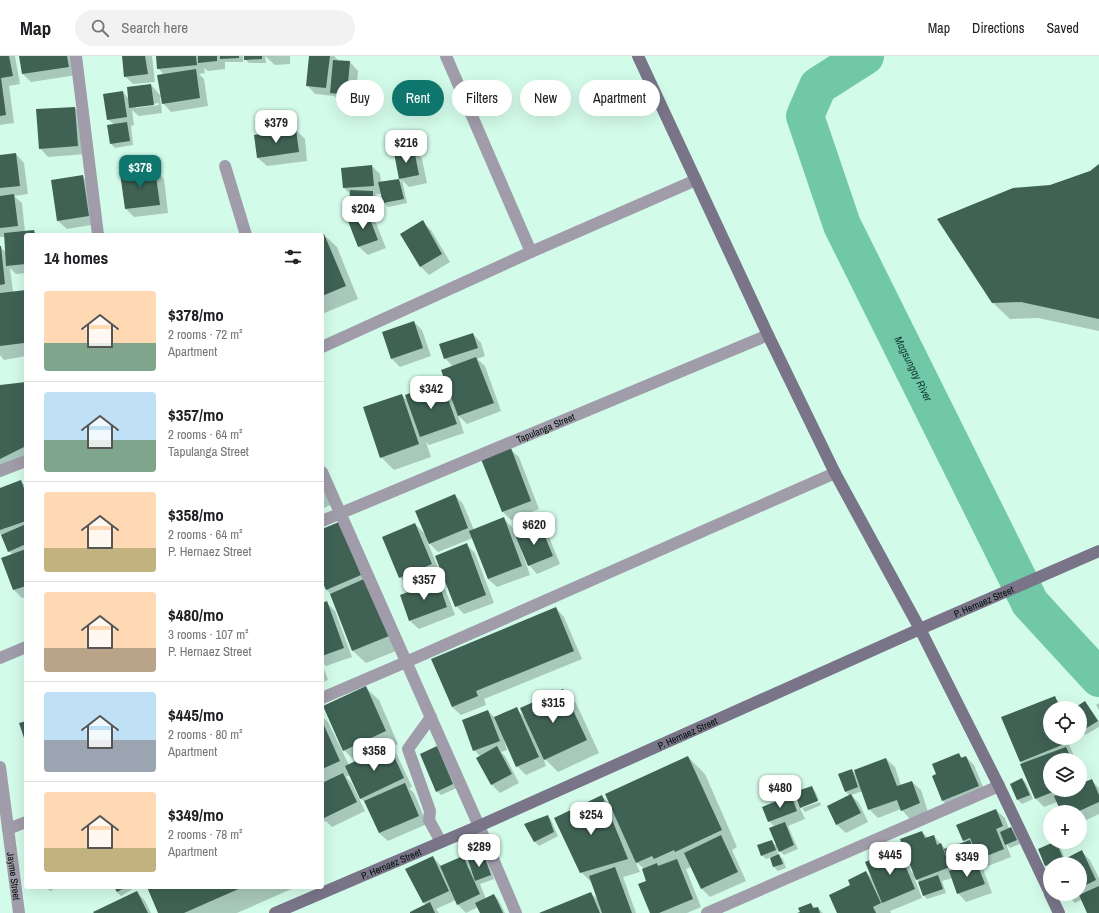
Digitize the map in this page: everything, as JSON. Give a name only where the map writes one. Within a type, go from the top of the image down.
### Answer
[{"type":"street","points":[[76,56],[98,233]]},
{"type":"street","points":[[446,56],[531,252]]},
{"type":"street","points":[[638,56],[768,335],[835,472],[920,629],[999,786],[1043,879]]},
{"type":"street","points":[[225,166],[245,233]]},
{"type":"street","points":[[324,346],[531,252],[696,180]]},
{"type":"street","name":"Tapulanga Street","points":[[324,520],[768,335]]},
{"type":"street","points":[[0,471],[24,462]]},
{"type":"street","points":[[324,697],[835,472]]},
{"type":"street","points":[[324,477],[516,913]]},
{"type":"street","name":"P. Hernaez Street","points":[[276,913],[479,826],[920,629],[1099,551]]},
{"type":"street","points":[[0,658],[24,648]]},
{"type":"street","points":[[431,717],[408,749],[430,812],[429,820],[441,842]]},
{"type":"street","name":"Jayme Street","points":[[0,767],[19,913]]},
{"type":"street","points":[[708,913],[999,786]]},
{"type":"street","points":[[8,829],[24,823]]},
{"type":"street","points":[[1053,901],[1059,913]]},
{"type":"building","points":[[0,56],[9,56],[13,76],[1,78],[6,115],[0,116]]},
{"type":"building","points":[[19,56],[67,56],[69,67],[22,74]]},
{"type":"building","points":[[122,56],[145,56],[148,74],[124,77]]},
{"type":"building","points":[[156,56],[196,56],[197,65],[157,69]]},
{"type":"building","points":[[198,56],[217,56],[217,61],[198,63]]},
{"type":"building","points":[[220,56],[239,56],[239,58],[220,59]]},
{"type":"building","points":[[244,56],[262,56],[262,59],[244,60]]},
{"type":"building","points":[[309,56],[330,56],[326,88],[306,86]]},
{"type":"building","points":[[333,60],[350,61],[348,80],[336,80],[336,94],[330,93]]},
{"type":"building","points":[[196,69],[200,98],[162,104],[157,75]]},
{"type":"building","points":[[151,84],[154,105],[129,108],[127,87]]},
{"type":"building","points":[[123,91],[127,117],[107,120],[103,94]]},
{"type":"building","points":[[75,107],[78,146],[39,149],[36,109]]},
{"type":"building","points":[[127,122],[130,141],[110,144],[107,125]]},
{"type":"building","points":[[296,129],[299,152],[257,158],[254,135]]},
{"type":"building","points":[[414,149],[419,175],[399,179],[394,153]]},
{"type":"building","points":[[16,153],[20,186],[0,188],[0,155]]},
{"type":"building","points":[[1099,164],[1099,319],[1021,302],[992,303],[937,219],[1013,188],[1050,185],[1090,171]]},
{"type":"building","points":[[372,165],[374,186],[343,188],[341,168]]},
{"type":"building","points":[[155,169],[160,205],[125,209],[120,173]]},
{"type":"building","points":[[83,175],[89,216],[57,221],[51,180]]},
{"type":"building","points":[[399,179],[404,199],[383,203],[378,182]]},
{"type":"building","points":[[350,190],[373,191],[373,210],[349,208]]},
{"type":"building","points":[[14,194],[18,226],[0,228],[0,196]]},
{"type":"building","points":[[368,214],[378,240],[358,247],[348,221]]},
{"type":"building","points":[[423,220],[442,254],[420,267],[400,234]]},
{"type":"building","points":[[34,230],[35,233],[24,233],[24,264],[6,266],[4,233]]},
{"type":"building","points":[[324,234],[346,286],[324,295]]},
{"type":"building","points":[[0,246],[5,284],[0,285]]},
{"type":"building","points":[[24,290],[24,343],[0,346],[0,293]]},
{"type":"building","points":[[414,321],[423,348],[391,359],[382,332]]},
{"type":"building","points":[[473,333],[478,348],[444,359],[439,344]]},
{"type":"building","points":[[476,357],[494,403],[458,416],[441,370]]},
{"type":"building","points":[[24,382],[24,447],[0,459],[0,385]]},
{"type":"building","points":[[442,382],[457,424],[420,437],[405,395]]},
{"type":"building","points":[[402,394],[419,444],[380,458],[363,407]]},
{"type":"building","points":[[511,448],[531,501],[502,512],[481,459]]},
{"type":"building","points":[[21,480],[24,488],[24,522],[0,530],[0,488]]},
{"type":"building","points":[[455,494],[468,528],[429,544],[415,511]]},
{"type":"building","points":[[504,517],[522,566],[488,579],[469,531]]},
{"type":"building","points":[[339,522],[361,575],[326,590],[324,586],[324,528]]},
{"type":"building","points":[[415,523],[432,564],[399,578],[382,537]]},
{"type":"building","points":[[24,525],[24,545],[8,552],[1,535]]},
{"type":"building","points":[[541,527],[553,556],[528,566],[516,537]]},
{"type":"building","points":[[467,543],[486,595],[455,607],[435,556]]},
{"type":"building","points":[[24,550],[24,587],[13,590],[1,558]]},
{"type":"building","points":[[364,579],[389,636],[352,651],[330,594]]},
{"type":"building","points":[[438,581],[447,607],[409,621],[400,595]]},
{"type":"building","points":[[327,601],[344,648],[324,655],[324,602]]},
{"type":"building","points":[[556,607],[574,651],[476,691],[478,696],[452,707],[431,659]]},
{"type":"building","points":[[366,686],[386,731],[343,751],[324,706]]},
{"type":"building","points":[[563,689],[587,740],[544,760],[520,708]]},
{"type":"building","points":[[1055,696],[1057,701],[1043,701],[1043,745],[1062,745],[1020,762],[1001,717]]},
{"type":"building","points":[[1087,704],[1098,721],[1087,728]]},
{"type":"building","points":[[517,707],[539,757],[516,767],[494,717]]},
{"type":"building","points":[[488,710],[500,741],[473,751],[462,720]]},
{"type":"building","points":[[24,722],[24,738],[19,723]]},
{"type":"building","points":[[324,725],[340,761],[324,768]]},
{"type":"building","points":[[389,745],[404,778],[360,799],[345,766]]},
{"type":"building","points":[[437,746],[453,784],[436,792],[420,754]]},
{"type":"building","points":[[497,746],[512,774],[491,785],[476,758]]},
{"type":"building","points":[[1066,747],[1069,753],[1050,753]]},
{"type":"building","points":[[959,753],[961,758],[966,756],[979,786],[942,801],[932,776],[936,774],[932,764]]},
{"type":"building","points":[[688,756],[722,830],[675,852],[674,850],[654,859],[652,856],[636,863],[605,794]]},
{"type":"building","points":[[1043,756],[1043,796],[1035,799],[1020,764]]},
{"type":"building","points":[[886,758],[897,786],[912,781],[920,803],[901,811],[897,800],[868,810],[854,770]]},
{"type":"building","points":[[852,769],[858,787],[845,792],[838,774]]},
{"type":"building","points":[[343,773],[357,802],[324,818],[324,782]]},
{"type":"building","points":[[1022,778],[1030,795],[1017,800],[1010,784]]},
{"type":"building","points":[[1092,779],[1099,795],[1099,802],[1087,807],[1087,805],[1058,805],[1054,797],[1087,797],[1087,781]]},
{"type":"building","points":[[405,783],[419,816],[379,833],[364,801]]},
{"type":"building","points":[[812,786],[818,801],[800,808],[794,792]]},
{"type":"building","points":[[851,794],[861,813],[836,825],[827,806]]},
{"type":"building","points":[[602,795],[628,859],[580,873],[554,818]]},
{"type":"building","points":[[791,795],[797,811],[768,822],[762,807]]},
{"type":"building","points":[[996,809],[1003,826],[996,829],[1004,849],[979,859],[970,838],[963,841],[956,825]]},
{"type":"building","points":[[548,815],[554,832],[534,842],[524,824]]},
{"type":"building","points":[[785,822],[794,845],[779,852],[769,828]]},
{"type":"building","points":[[1011,827],[1017,840],[1005,845],[1000,832]]},
{"type":"building","points":[[922,831],[925,838],[934,835],[937,845],[941,843],[950,867],[916,880],[900,839]]},
{"type":"building","points":[[721,835],[738,872],[701,889],[684,853]]},
{"type":"building","points":[[772,840],[776,850],[761,856],[757,845]]},
{"type":"building","points":[[970,840],[977,860],[951,868],[944,849]]},
{"type":"building","points":[[1043,847],[1043,849],[1059,849],[1063,857],[1043,857],[1043,861],[1038,849]]},
{"type":"building","points":[[898,848],[915,889],[882,903],[865,862]]},
{"type":"building","points":[[1082,850],[1085,857],[1068,857]]},
{"type":"building","points":[[779,854],[783,864],[773,867],[770,858]]},
{"type":"building","points":[[484,855],[491,875],[475,881],[468,860]]},
{"type":"building","points":[[433,856],[449,891],[423,903],[405,869]]},
{"type":"building","points":[[463,856],[480,894],[457,905],[440,866]]},
{"type":"building","points":[[677,859],[693,899],[659,913],[650,913],[638,884],[646,881],[642,869],[657,863],[658,866]]},
{"type":"building","points":[[976,861],[985,884],[957,894],[949,871]]},
{"type":"building","points":[[1087,861],[1096,880],[1087,884]]},
{"type":"building","points":[[615,867],[632,913],[602,913],[589,876]]},
{"type":"building","points":[[866,871],[881,903],[873,907],[876,913],[837,913],[829,895],[850,885],[848,880]]},
{"type":"building","points":[[938,875],[943,889],[923,896],[918,882]]},
{"type":"building","points":[[1099,886],[1099,913],[1087,913],[1082,901],[1087,901],[1087,891]]},
{"type":"building","points":[[115,889],[122,889],[117,892]]},
{"type":"building","points":[[148,889],[238,889],[184,913],[158,913]]},
{"type":"building","points":[[137,891],[148,913],[93,912]]},
{"type":"building","points":[[591,892],[600,913],[539,913]]},
{"type":"building","points":[[494,894],[503,913],[480,913],[475,903]]},
{"type":"building","points":[[430,902],[435,913],[410,913],[410,912]]},
{"type":"building","points":[[811,903],[813,908],[818,907],[820,913],[797,913],[800,912],[798,908]]},
{"type":"waterway","name":"Magsungay River","points":[[865,56],[818,86],[805,116],[842,225],[1030,603],[1099,678]]}]
